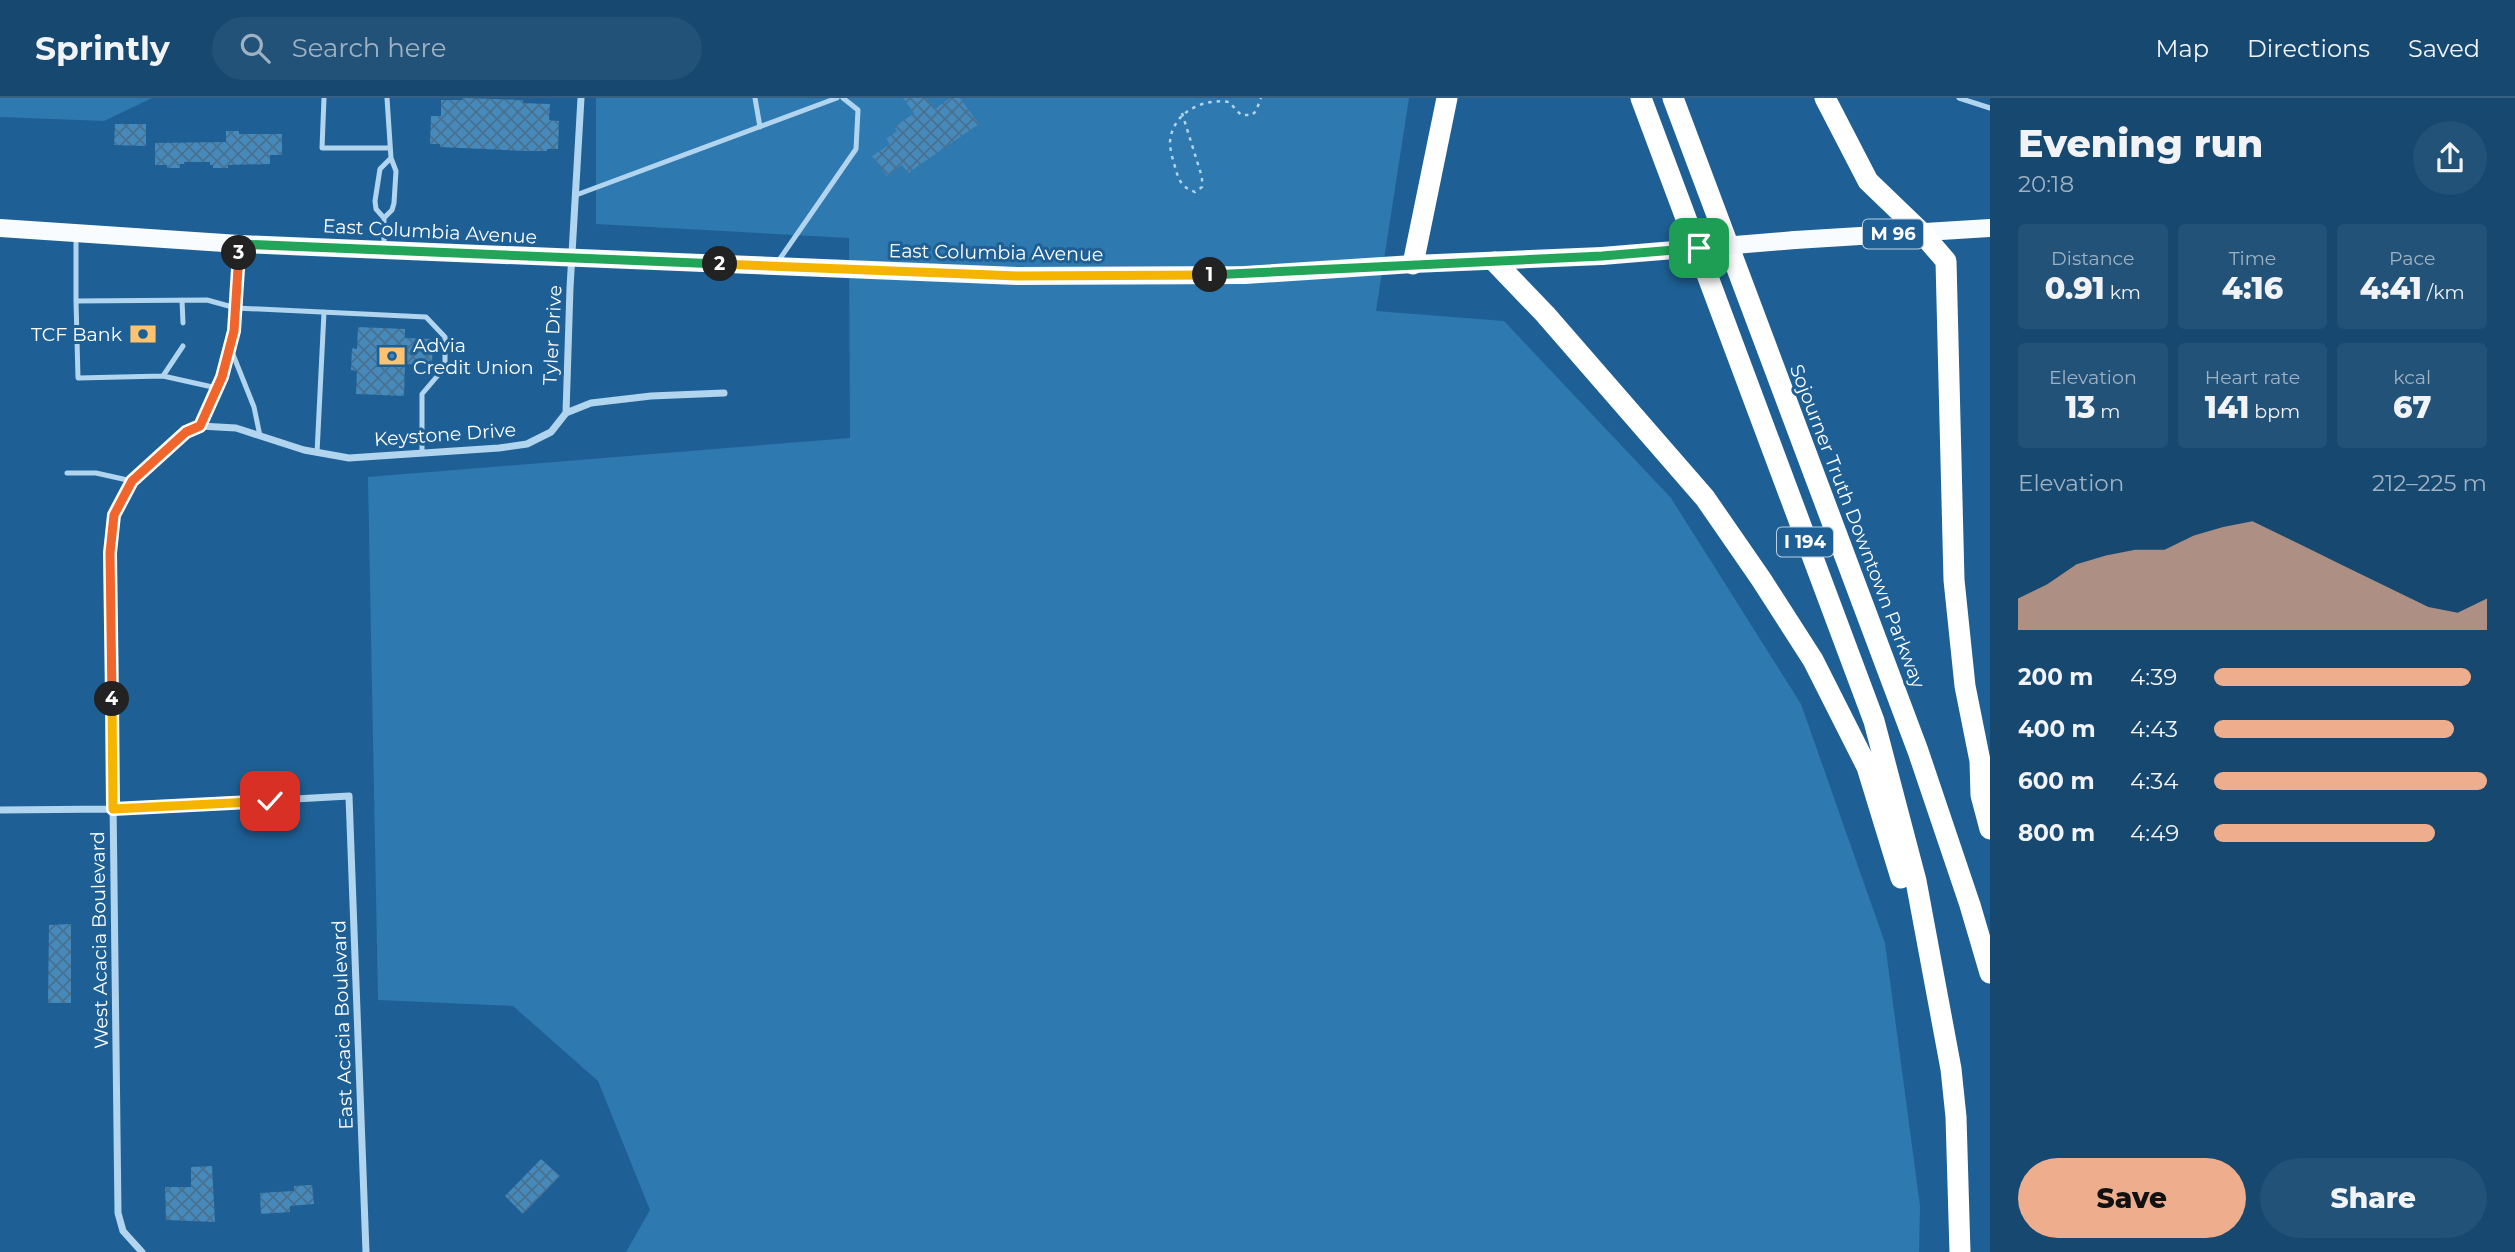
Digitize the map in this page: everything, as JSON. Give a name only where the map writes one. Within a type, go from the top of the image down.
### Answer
[{"type":"highway","points":[[1413,264],[1447,98]]},
{"type":"highway","name":"I 194","points":[[1641,98],[1874,721],[1916,881],[1951,1069],[1956,1117],[1960,1252]]},
{"type":"highway","name":"Sojourner Truth Downtown Parkway","points":[[1673,98],[1918,751],[1990,973]]},
{"type":"highway","points":[[1825,98],[1868,181],[1921,232],[1946,261],[1954,580],[1965,686],[1980,761],[1981,795],[1990,830]]},
{"type":"highway","points":[[1495,262],[1545,314],[1705,498],[1813,660],[1867,767],[1937,995]]},
{"type":"main road","name":"East Columbia Avenue","points":[[0,228],[239,244],[1058,276],[1245,275],[1602,256],[1990,228]]},
{"type":"street","name":"Tyler Drive","points":[[566,414],[581,98]]},
{"type":"street","points":[[200,426],[217,388],[230,347],[236,308],[239,244]]},
{"type":"street","name":"Keystone Drive","points":[[200,426],[236,428],[317,453],[349,458],[527,444],[551,432],[566,414],[591,403],[651,396],[724,393]]},
{"type":"street","name":"West Acacia Boulevard","points":[[142,1252],[123,1231],[118,1213],[110,553],[114,515],[132,481],[186,432],[200,426]]},
{"type":"street","name":"East Acacia Boulevard","points":[[113,809],[349,796],[366,1252]]},
{"type":"street","points":[[0,810],[113,809]]},
{"type":"lane","points":[[324,98],[322,148],[390,148]]},
{"type":"lane","points":[[384,218],[392,210],[394,203],[396,171],[391,158],[387,98]]},
{"type":"lane","points":[[754,98],[760,127]]},
{"type":"lane","points":[[816,98],[817,106]]},
{"type":"lane","points":[[576,195],[838,98]]},
{"type":"lane","points":[[775,266],[856,149],[858,110],[852,101],[843,98]]},
{"type":"lane","points":[[1959,98],[1990,108]]},
{"type":"lane","points":[[384,250],[384,218],[376,209],[375,201],[380,169],[391,158]]},
{"type":"lane","points":[[76,233],[78,378],[163,376],[217,388]]},
{"type":"lane","points":[[182,300],[183,323]]},
{"type":"lane","points":[[76,301],[207,300],[236,308],[426,317],[445,337],[445,368],[422,394],[422,452]]},
{"type":"lane","points":[[317,453],[324,312]]},
{"type":"lane","points":[[163,376],[183,346]]},
{"type":"lane","points":[[230,347],[254,407],[260,436]]},
{"type":"lane","points":[[67,473],[96,473],[132,481]]},
{"type":"path","points":[[1182,113],[1202,177],[1202,187],[1195,192],[1180,183],[1171,152],[1173,127],[1182,113],[1195,105],[1216,100],[1229,102],[1241,115],[1252,115],[1261,98]]},
{"type":"shaded area","points":[[0,98],[152,98],[104,121],[0,117]]},
{"type":"shaded area","points":[[596,98],[1409,98],[1376,311],[1504,321],[1671,498],[1801,704],[1885,943],[1920,1206],[1919,1252],[626,1252],[650,1210],[598,1081],[513,1006],[378,1000],[368,477],[850,438],[849,238],[596,224]]},
{"type":"building","points":[[903,98],[926,98],[935,109],[950,98],[960,98],[979,124],[908,173],[902,165],[887,176],[872,156],[890,144],[886,139],[897,131],[894,127],[914,113]]},
{"type":"building","points":[[441,100],[523,100],[523,103],[550,104],[549,120],[559,121],[558,149],[526,151],[440,147],[440,144],[430,144],[431,116],[441,116]]},
{"type":"building","points":[[115,124],[146,124],[146,146],[114,145]]},
{"type":"building","points":[[226,131],[239,131],[239,134],[282,134],[282,155],[270,155],[270,164],[228,165],[228,168],[213,168],[210,162],[184,162],[180,164],[180,168],[155,165],[155,143],[226,142]]},
{"type":"building","name":"Advia Credit Union","points":[[358,327],[405,329],[405,338],[433,339],[432,365],[405,364],[404,396],[356,394],[357,371],[351,370],[352,348],[357,349]]},
{"type":"building","points":[[71,924],[71,1003],[48,1003],[49,925]]},
{"type":"building","points":[[541,1159],[560,1176],[523,1214],[505,1196]]},
{"type":"building","points":[[212,1166],[215,1222],[166,1220],[165,1187],[191,1187],[191,1167]]},
{"type":"building","points":[[312,1185],[314,1204],[290,1206],[290,1212],[261,1214],[260,1193],[294,1191],[294,1186]]},
{"type":"place","name":"TCF Bank","points":[[143,334]]},
{"type":"place","name":"Advia Credit Union","points":[[392,356]]},
{"type":"route","points":[[270,801],[113,809],[110,553],[114,515],[132,481],[186,432],[200,426],[222,377],[234,331],[239,244],[1017,276],[1245,275],[1602,256],[1699,248]]}]
